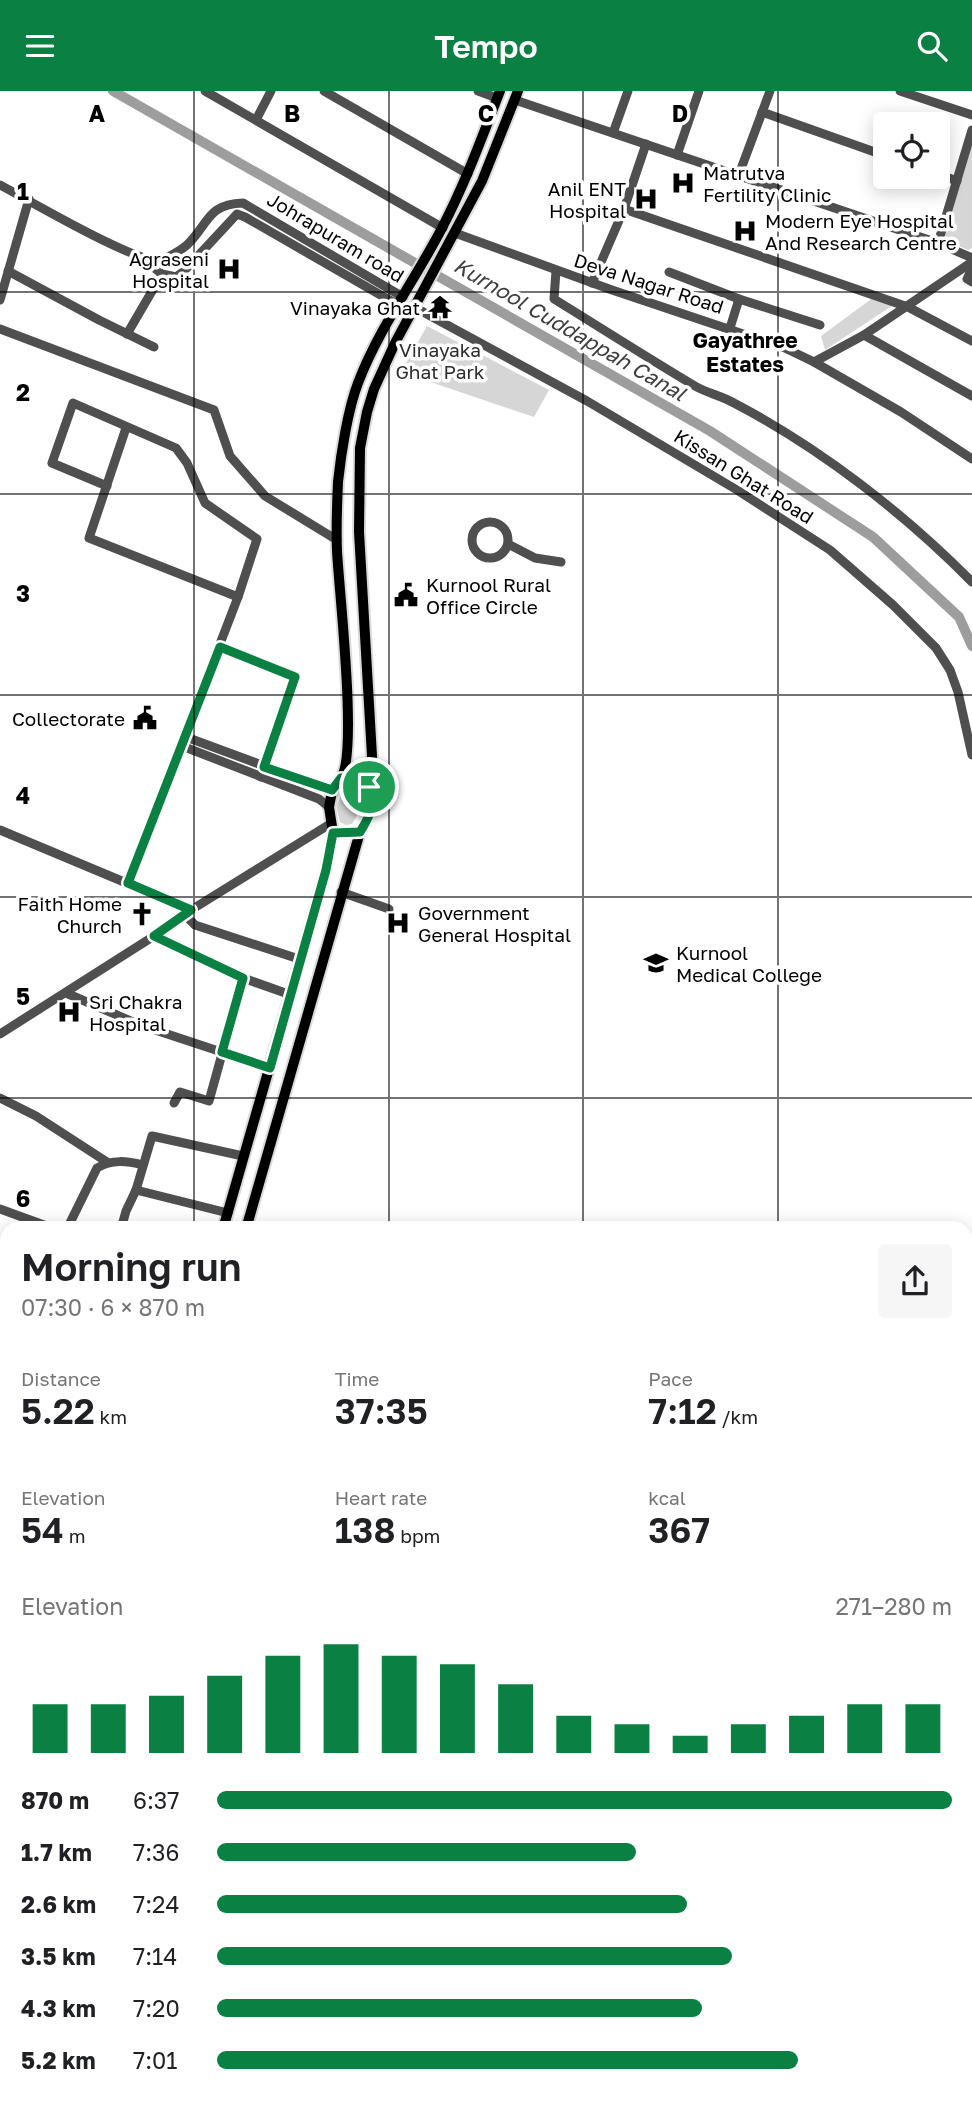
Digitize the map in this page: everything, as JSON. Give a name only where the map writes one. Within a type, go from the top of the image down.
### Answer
[{"type":"main road","points":[[226,1221],[326,870],[332,829],[328,807],[332,790],[344,774],[348,712],[337,540],[338,482],[343,445],[358,383],[402,297],[443,228],[499,95]]},
{"type":"main road","points":[[248,1221],[341,892],[360,832],[370,816],[373,799],[369,787],[372,756],[359,531],[360,448],[374,389],[416,302],[482,181],[516,95]]},
{"type":"main road","points":[[341,778],[357,780],[369,787]]},
{"type":"main road","points":[[332,829],[360,832]]},
{"type":"street","points":[[205,91],[443,228]]},
{"type":"street","points":[[256,120],[271,91]]},
{"type":"street","points":[[324,91],[468,174]]},
{"type":"street","points":[[478,91],[499,95]]},
{"type":"street","points":[[613,133],[628,91]]},
{"type":"street","points":[[677,155],[699,91]]},
{"type":"street","points":[[738,177],[769,91]]},
{"type":"street","points":[[900,91],[972,115]]},
{"type":"street","points":[[516,95],[738,177],[938,243],[972,260],[908,307],[814,362]]},
{"type":"street","points":[[762,112],[873,151]]},
{"type":"street","points":[[938,243],[972,130]]},
{"type":"street","points":[[592,283],[624,209],[646,144]]},
{"type":"street","points":[[950,178],[957,181]]},
{"type":"street","name":"Johrapuram road","points":[[0,185],[140,257],[158,260],[186,246],[214,210],[230,203],[243,203],[402,297]]},
{"type":"street","points":[[0,300],[29,199]]},
{"type":"street","points":[[624,209],[908,307],[972,341]]},
{"type":"street","name":"Johrapuram road","points":[[162,274],[176,277],[184,271],[237,214],[402,297]]},
{"type":"street","name":"Deva Nagar Road","points":[[455,233],[556,271],[785,348],[901,412],[972,459]]},
{"type":"street","points":[[127,334],[162,274],[140,257]]},
{"type":"street","points":[[972,268],[967,279],[972,282]]},
{"type":"street","points":[[8,271],[154,347]]},
{"type":"street","points":[[556,271],[554,299],[699,388],[733,402],[810,450],[874,494],[936,545],[972,582]]},
{"type":"street","points":[[669,272],[739,299],[820,325]]},
{"type":"street","points":[[730,328],[739,299]]},
{"type":"street","name":"Kissan Ghat Road","points":[[416,302],[737,490],[830,550],[893,605],[936,648],[950,670],[958,692],[972,755]]},
{"type":"street","points":[[0,329],[214,410],[230,456],[265,496],[337,540]]},
{"type":"street","points":[[864,335],[972,396]]},
{"type":"street","points":[[107,486],[52,463],[73,403],[176,448],[187,463],[205,503],[257,539],[220,647],[128,883]]},
{"type":"street","points":[[126,428],[89,538],[238,597]]},
{"type":"street","points":[[508,544],[497,557],[485,557],[476,550],[472,539],[477,528],[492,523],[505,531],[508,544],[535,558],[561,562]]},
{"type":"street","points":[[220,647],[295,677],[261,777]]},
{"type":"street","points":[[184,741],[332,790]]},
{"type":"street","points":[[184,741],[261,777],[319,799],[328,807]]},
{"type":"street","points":[[0,1034],[188,912],[332,829]]},
{"type":"street","points":[[0,830],[128,883],[188,912],[195,925],[302,960]]},
{"type":"street","points":[[341,892],[389,909]]},
{"type":"street","points":[[154,936],[243,978],[291,995]]},
{"type":"street","points":[[174,1104],[180,1092],[209,1101],[243,978]]},
{"type":"street","points":[[66,993],[140,1025],[270,1068]]},
{"type":"street","points":[[0,1021],[12,1027]]},
{"type":"street","points":[[0,1098],[36,1116],[107,1162]]},
{"type":"street","points":[[123,1221],[136,1190],[152,1136],[243,1156]]},
{"type":"street","points":[[71,1221],[97,1168],[107,1162],[128,1161],[143,1165]]},
{"type":"street","points":[[136,1190],[228,1213]]},
{"type":"street","points":[[0,1209],[33,1221]]},
{"type":"green space","points":[[972,138],[972,248],[968,250],[941,238]]},
{"type":"green space","points":[[874,297],[895,304],[825,350],[821,336]]},
{"type":"green space","name":"Vinayaka Ghat Park","points":[[427,326],[549,390],[534,417],[401,372]]},
{"type":"green space","points":[[344,790],[355,790],[360,803],[352,824],[346,825],[340,822],[336,806]]},
{"type":"waterway","name":"Kurnool Cuddappah Canal","points":[[113,91],[710,431],[873,537],[959,617],[972,646]]},
{"type":"place","name":"Matrutva Fertility Clinic","points":[[683,183]]},
{"type":"place","name":"Anil ENT Hospital","points":[[646,199]]},
{"type":"place","name":"Modern Eye Hospital And Research Centre","points":[[745,231]]},
{"type":"place","name":"Agraseni Hospital","points":[[229,269]]},
{"type":"place","name":"Vinayaka Ghat","points":[[440,307]]},
{"type":"place","name":"Kurnool Rural Office Circle","points":[[406,595]]},
{"type":"place","name":"Collectorate","points":[[145,718]]},
{"type":"place","name":"Faith Home Church","points":[[142,914]]},
{"type":"place","name":"Government General Hospital","points":[[398,923]]},
{"type":"place","name":"Kurnool Medical College","points":[[656,963]]},
{"type":"place","name":"Sri Chakra Hospital","points":[[69,1012]]},
{"type":"district","name":"Gayathree Estates","points":[[745,352]]},
{"type":"route","points":[[220,647],[295,677],[264,767],[332,790],[341,778],[357,780],[369,787],[373,799],[370,816],[360,832],[333,833],[302,960],[270,1068],[222,1052],[243,978],[154,936],[191,910],[128,883],[220,647]]}]
